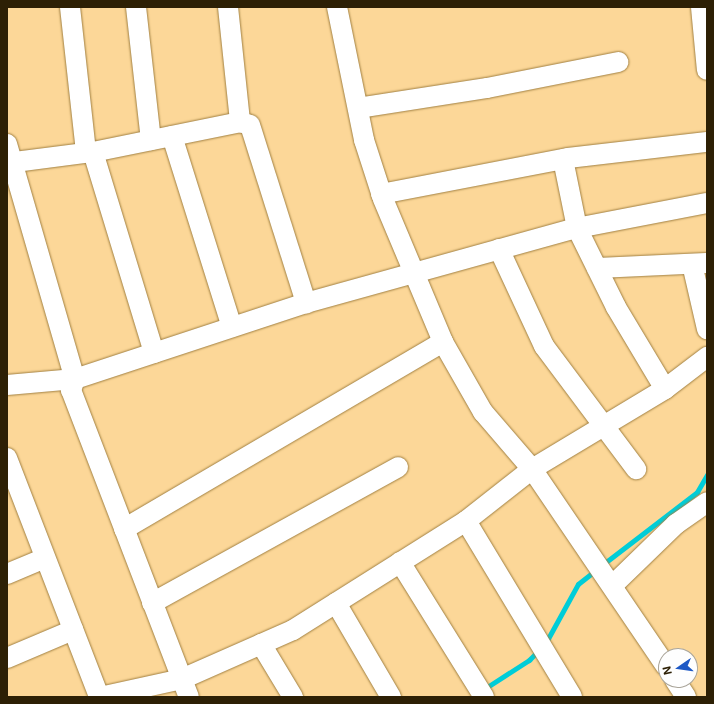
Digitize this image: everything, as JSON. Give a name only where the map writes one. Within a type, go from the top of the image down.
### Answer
[{"type":"street","points":[[70,7],[90,152],[154,353]]},
{"type":"street","points":[[136,7],[151,140]]},
{"type":"street","points":[[228,7],[240,122]]},
{"type":"street","points":[[337,7],[364,140],[381,194],[413,275],[442,342],[483,412],[532,469],[580,535],[658,654]]},
{"type":"street","points":[[701,7],[707,70]]},
{"type":"street","points":[[358,108],[487,88],[618,62]]},
{"type":"street","points":[[186,688],[152,604],[71,390],[75,379],[9,157],[90,152],[240,122],[250,125],[306,302]]},
{"type":"street","points":[[172,136],[232,327]]},
{"type":"street","points":[[381,194],[563,159],[707,142]]},
{"type":"street","points":[[563,159],[577,228],[616,307],[665,389]]},
{"type":"street","points":[[7,385],[75,379],[306,302],[413,275],[499,249],[577,228],[707,203]]},
{"type":"street","points":[[499,249],[544,346],[636,469]]},
{"type":"street","points":[[597,268],[700,264],[706,317]]},
{"type":"street","points":[[124,529],[442,342]]},
{"type":"street","points":[[8,463],[100,697],[186,688],[261,644],[293,630],[466,521],[532,469],[604,428],[665,389],[707,357]]},
{"type":"street","points":[[152,604],[398,467]]},
{"type":"street","points":[[608,579],[676,524],[707,502]]},
{"type":"street","points":[[466,521],[572,697]]},
{"type":"street","points":[[7,574],[46,558]]},
{"type":"street","points":[[400,562],[482,693]]},
{"type":"street","points":[[336,603],[390,697]]},
{"type":"street","points":[[7,658],[73,630]]},
{"type":"street","points":[[261,644],[293,697]]},
{"type":"street","points":[[680,688],[686,697]]},
{"type":"waterway","points":[[602,565],[697,492],[707,475]]},
{"type":"waterway","points":[[545,644],[578,584],[596,570]]},
{"type":"waterway","points":[[484,689],[529,660],[539,650]]}]
